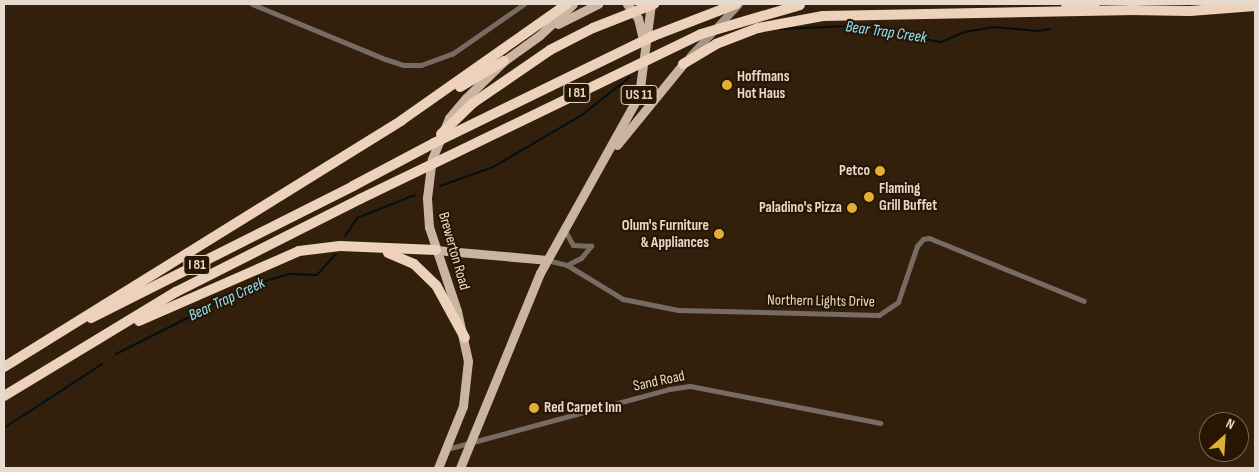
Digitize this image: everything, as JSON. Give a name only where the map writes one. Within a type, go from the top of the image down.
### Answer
[{"type":"highway","points":[[402,120],[567,4]]},
{"type":"highway","points":[[441,134],[473,102],[550,50],[593,28],[652,4]]},
{"type":"highway","name":"I 81","points":[[4,367],[40,343],[354,186],[434,142],[653,36],[738,4]]},
{"type":"highway","name":"I 81","points":[[4,396],[176,292],[360,199],[701,34],[804,4]]},
{"type":"highway","points":[[1066,4],[1135,10]]},
{"type":"highway","points":[[684,64],[716,44],[758,28],[824,16],[1255,6]]},
{"type":"highway","points":[[40,343],[402,120],[504,60]]},
{"type":"highway","points":[[88,345],[212,286],[299,251],[318,247],[436,250]]},
{"type":"highway","points":[[361,247],[399,256],[420,269],[436,285],[465,338]]},
{"type":"main road","name":"Brewerton Road","points":[[438,468],[461,413],[466,385],[465,338],[436,250],[428,218],[427,190],[432,159],[441,134],[466,98],[504,60],[540,35],[573,4]]},
{"type":"main road","points":[[540,35],[598,4]]},
{"type":"main road","points":[[627,4],[638,18],[645,50]]},
{"type":"main road","name":"US 11","points":[[460,468],[547,260],[563,228],[632,111],[642,84],[652,4]]},
{"type":"main road","points":[[594,175],[684,64],[738,4]]},
{"type":"main road","points":[[436,250],[547,260]]},
{"type":"street","points":[[252,4],[385,59],[404,65],[421,65],[452,54],[524,4]]},
{"type":"street","points":[[547,260],[567,265],[582,258],[592,246],[573,245],[563,228]]},
{"type":"street","name":"Northern Lights Drive","points":[[567,265],[623,299],[678,310],[879,315],[898,302],[917,246],[923,238],[929,238],[1084,301]]},
{"type":"street","name":"Sand Road","points":[[447,449],[669,389],[690,386],[880,423]]},
{"type":"waterway","name":"Bear Trap Creek","points":[[780,29],[848,26],[941,42],[964,32],[994,27],[1037,31],[1050,29]]},
{"type":"waterway","name":"Bear Trap Creek","points":[[440,186],[493,167],[582,115],[630,77]]},
{"type":"waterway","name":"Bear Trap Creek","points":[[345,236],[357,218],[415,195]]},
{"type":"waterway","name":"Bear Trap Creek","points":[[116,354],[255,284],[291,274],[317,275],[336,254]]},
{"type":"waterway","name":"Bear Trap Creek","points":[[4,428],[102,364]]},
{"type":"place","name":"Hoffmans Hot Haus","points":[[727,85]]},
{"type":"place","name":"Petco","points":[[880,171]]},
{"type":"place","name":"Flaming Grill Buffet","points":[[869,197]]},
{"type":"place","name":"Paladino's Pizza","points":[[852,208]]},
{"type":"place","name":"Olum's Furniture & Appliances","points":[[719,234]]},
{"type":"place","name":"Red Carpet Inn","points":[[534,408]]}]
